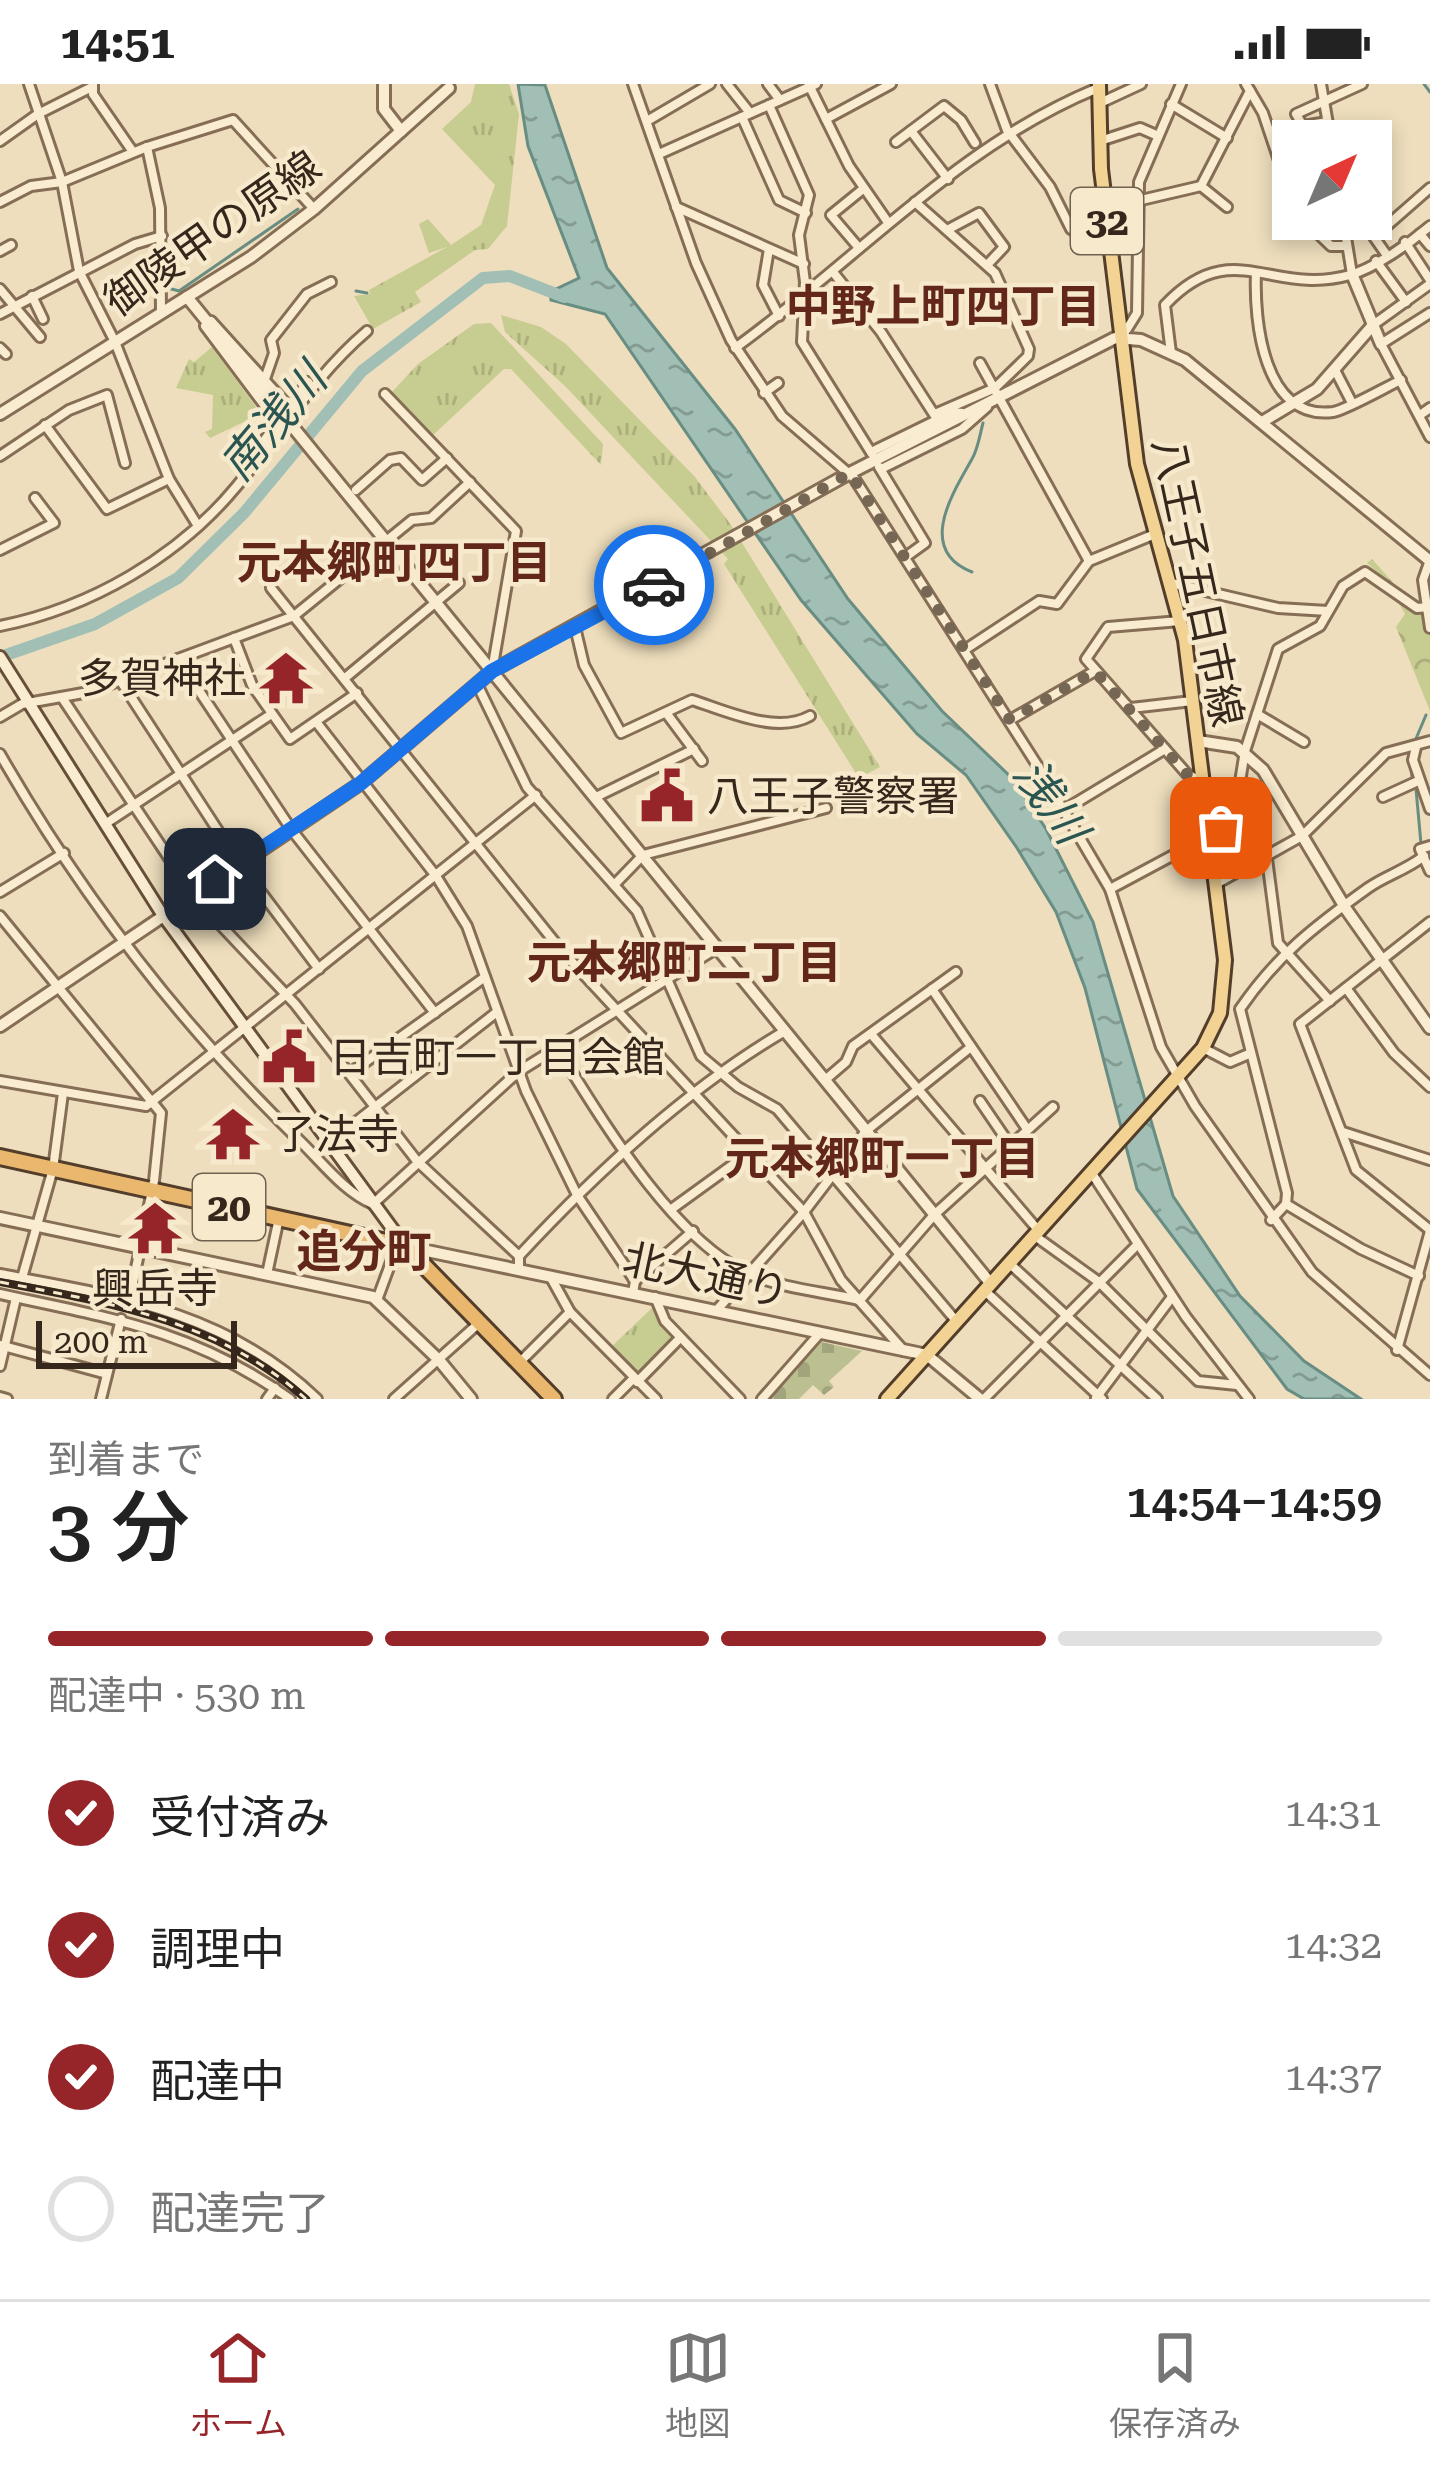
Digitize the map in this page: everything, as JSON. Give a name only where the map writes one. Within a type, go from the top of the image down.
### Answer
[{"type":"highway","name":"20","points":[[0,1157],[401,1245]]},
{"type":"highway","points":[[401,1245],[554,1399]]},
{"type":"main road","name":"八王子五日市線","points":[[896,1396],[927,1355],[1203,1048],[1222,1004],[1225,967],[1181,621],[1137,464],[1099,142],[1099,86]]},
{"type":"street","points":[[29,84],[62,182],[79,271],[115,342],[169,479],[198,526]]},
{"type":"street","points":[[384,84],[384,109],[401,131]]},
{"type":"street","points":[[647,122],[710,84]]},
{"type":"street","points":[[727,84],[746,115],[779,200],[806,213]]},
{"type":"street","points":[[768,84],[780,100]]},
{"type":"street","points":[[826,119],[891,84]]},
{"type":"street","points":[[990,84],[1007,130],[1050,187],[1072,229],[1087,240],[1110,242]]},
{"type":"street","points":[[1099,104],[1141,84]]},
{"type":"street","points":[[770,105],[809,195],[799,235],[805,298],[802,342],[872,453],[936,417],[994,397],[1122,337],[1137,313],[1137,201],[1156,135],[1181,84]]},
{"type":"street","points":[[1321,84],[1327,120]]},
{"type":"street","points":[[1300,120],[1297,114],[1362,84]]},
{"type":"street","points":[[636,85],[675,207],[735,348],[795,429],[849,474],[907,556],[1010,720],[1110,890],[1160,1042],[1178,1077],[1271,1220],[1323,1284],[1430,1375]]},
{"type":"street","points":[[659,154],[812,85],[863,189],[887,221]]},
{"type":"street","points":[[0,141],[38,113],[93,86],[133,152]]},
{"type":"street","points":[[735,348],[805,298],[887,221],[1007,130],[1099,86]]},
{"type":"street","points":[[1137,201],[1201,185],[1228,138],[1248,87]]},
{"type":"street","points":[[1248,87],[1272,148]]},
{"type":"street","name":"御陵甲の原線","points":[[0,414],[187,297],[314,209],[449,88]]},
{"type":"street","points":[[1171,104],[1228,138]]},
{"type":"street","points":[[896,142],[944,106],[961,120],[974,143]]},
{"type":"street","points":[[0,202],[31,186],[62,182],[146,146],[232,120],[314,209]]},
{"type":"street","points":[[1099,142],[1140,128],[1156,135]]},
{"type":"street","points":[[911,131],[948,179]]},
{"type":"street","points":[[146,146],[162,236],[161,313]]},
{"type":"street","points":[[1201,185],[1227,207]]},
{"type":"street","points":[[1386,254],[1374,236],[1430,188]]},
{"type":"street","points":[[859,248],[831,215],[863,189]]},
{"type":"street","points":[[907,556],[925,543],[880,468],[962,429],[994,397],[1029,349],[987,265],[915,202]]},
{"type":"street","points":[[675,207],[804,264]]},
{"type":"street","points":[[947,230],[979,213],[1004,247],[987,265]]},
{"type":"street","points":[[1171,352],[1165,305],[1189,280],[1209,270],[1292,278],[1352,274],[1430,226]]},
{"type":"street","points":[[1420,234],[1430,246]]},
{"type":"street","points":[[0,314],[79,271],[162,236]]},
{"type":"street","points":[[1325,240],[1331,246],[1346,246]]},
{"type":"street","points":[[1345,240],[1352,274],[1372,325],[1430,436]]},
{"type":"street","points":[[1262,422],[1335,370],[1372,325],[1430,282],[1405,242]]},
{"type":"street","points":[[0,251],[11,245]]},
{"type":"street","points":[[769,249],[764,285],[779,316]]},
{"type":"street","points":[[1376,261],[1406,302]]},
{"type":"street","points":[[833,272],[881,332],[936,417]]},
{"type":"street","points":[[1256,273],[1262,349],[1275,382],[1296,400],[1330,412],[1401,380]]},
{"type":"street","points":[[265,380],[274,353],[272,340],[307,294],[331,282]]},
{"type":"street","points":[[0,289],[40,337]]},
{"type":"street","points":[[32,296],[43,319]]},
{"type":"street","points":[[187,297],[825,1080],[988,1288],[1098,1398],[1172,1297]]},
{"type":"street","points":[[1382,344],[1430,313]]},
{"type":"street","points":[[200,314],[218,325],[265,380],[286,418]]},
{"type":"street","points":[[0,626],[116,583],[198,526],[250,468],[323,369],[368,331]]},
{"type":"street","points":[[1122,337],[1171,352],[1430,561],[1423,580],[1430,628]]},
{"type":"street","points":[[980,363],[994,397],[1089,561]]},
{"type":"street","points":[[1335,370],[1351,401]]},
{"type":"street","points":[[764,393],[778,383]]},
{"type":"street","points":[[385,394],[516,531],[492,671]]},
{"type":"street","points":[[0,456],[45,425],[107,395],[125,463]]},
{"type":"street","points":[[0,1026],[361,783],[492,671],[709,556],[849,474],[969,415],[994,397]]},
{"type":"street","points":[[1420,415],[1430,408]]},
{"type":"street","points":[[936,417],[953,412],[969,415]]},
{"type":"street","points":[[45,425],[107,509],[169,479]]},
{"type":"street","points":[[356,490],[390,460],[401,458],[422,480],[447,458]]},
{"type":"street","points":[[0,717],[29,704],[63,699],[120,680],[294,616],[412,520],[431,518],[470,482]]},
{"type":"street","points":[[0,550],[54,523],[34,498]]},
{"type":"street","points":[[966,649],[1039,601],[1057,604],[1089,561],[1156,534]]},
{"type":"street","points":[[1110,890],[1234,819],[1245,751],[1278,649],[1320,626],[1342,586],[1369,572],[1427,608]]},
{"type":"street","points":[[345,678],[460,583]]},
{"type":"street","points":[[1171,583],[1278,608],[1329,612]]},
{"type":"street","points":[[271,588],[560,950],[804,1213],[841,1280],[904,1351]]},
{"type":"street","points":[[1181,621],[1108,627],[1086,659],[1187,774],[1202,781]]},
{"type":"street","points":[[575,627],[584,665],[621,733],[697,700],[715,712],[739,716],[799,722],[810,716]]},
{"type":"street","points":[[234,638],[270,715],[292,740],[357,693]]},
{"type":"street","points":[[0,657],[162,914],[401,1245],[376,1300]]},
{"type":"street","points":[[178,658],[291,829],[434,1013]]},
{"type":"street","points":[[1010,720],[1095,671]]},
{"type":"street","points":[[120,680],[239,863],[319,969]]},
{"type":"street","points":[[477,684],[514,769],[552,821],[637,911],[701,1056],[738,1087],[777,1109],[957,1322]]},
{"type":"street","points":[[63,699],[192,894],[286,995],[417,1161],[519,1263],[577,1195],[721,1070],[785,1031]]},
{"type":"street","points":[[1129,708],[1192,701]]},
{"type":"street","points":[[667,714],[702,761]]},
{"type":"street","points":[[1257,714],[1304,742]]},
{"type":"street","points":[[105,824],[270,715]]},
{"type":"street","points":[[317,723],[436,875],[467,926],[518,1072],[577,1195],[634,1287],[693,1232]]},
{"type":"street","points":[[1198,741],[1218,740],[1245,751],[1263,770],[1346,909],[1430,1028]]},
{"type":"street","points":[[1215,885],[1302,836],[1381,757],[1430,741]]},
{"type":"street","points":[[1417,745],[1413,757],[1430,809]]},
{"type":"street","points":[[596,797],[694,748]]},
{"type":"street","points":[[1064,810],[1165,748]]},
{"type":"street","points":[[0,754],[122,940],[282,1124],[354,1193],[373,1204]]},
{"type":"street","points":[[1383,797],[1418,781]]},
{"type":"street","points":[[0,1081],[142,1108],[536,795]]},
{"type":"street","points":[[614,885],[643,855],[826,808]]},
{"type":"street","points":[[1430,846],[1420,849],[1430,871]]},
{"type":"street","points":[[0,892],[64,853]]},
{"type":"street","points":[[1419,1276],[1360,1250],[1286,1204],[1240,1009],[1284,951],[1346,909],[1372,884],[1402,873],[1424,856]]},
{"type":"street","points":[[1267,859],[1284,951],[1330,1001]]},
{"type":"street","points":[[0,916],[54,987],[154,1099],[162,1120],[130,1297]]},
{"type":"street","points":[[1397,1350],[1430,1231],[1361,1178],[1300,1024],[1430,922]]},
{"type":"street","points":[[373,1204],[518,1072],[717,948]]},
{"type":"street","points":[[825,1080],[871,1034],[956,972]]},
{"type":"street","points":[[350,1074],[485,976]]},
{"type":"street","points":[[1346,988],[1394,1053],[1430,1087]]},
{"type":"street","points":[[932,989],[1027,1129]]},
{"type":"street","points":[[1222,1004],[1240,1009]]},
{"type":"street","points":[[329,1143],[497,1012]]},
{"type":"street","points":[[871,1034],[1036,1233],[1100,1282],[1198,1381],[1237,1385]]},
{"type":"street","points":[[557,1048],[625,1154],[707,1247],[751,1275],[860,1300]]},
{"type":"street","points":[[716,1311],[804,1213],[866,1131],[971,1048]]},
{"type":"street","points":[[1203,1048],[1230,1062],[1250,1053]]},
{"type":"street","points":[[22,1278],[52,1169],[63,1093]]},
{"type":"street","points":[[980,1101],[1010,1144]]},
{"type":"street","points":[[860,1300],[934,1215],[1053,1107]]},
{"type":"street","points":[[1342,1132],[1430,1160]]},
{"type":"street","points":[[674,1208],[749,1153]]},
{"type":"street","points":[[1093,1170],[1172,1297],[1249,1399]]},
{"type":"street","points":[[1271,1220],[1286,1204]]},
{"type":"street","points":[[0,1218],[376,1300],[439,1360],[471,1399]]},
{"type":"street","points":[[267,1274],[279,1218]]},
{"type":"street","points":[[982,1399],[1138,1244]]},
{"type":"street","name":"北大通り","points":[[401,1245],[519,1263],[550,1276],[634,1287],[716,1311],[927,1355],[982,1399]]},
{"type":"street","points":[[1010,1263],[1157,1399]]},
{"type":"street","points":[[0,1274],[130,1297],[244,1342],[317,1399]]},
{"type":"street","points":[[550,1276],[570,1312],[656,1399]]},
{"type":"street","points":[[0,1294],[121,1318],[207,1347],[290,1399]]},
{"type":"street","points":[[659,1296],[680,1338],[740,1399]]},
{"type":"street","points":[[0,1366],[16,1298]]},
{"type":"street","points":[[519,1364],[570,1312]]},
{"type":"street","points":[[101,1399],[121,1318]]},
{"type":"street","points":[[394,1399],[478,1323]]},
{"type":"street","points":[[762,1399],[820,1333]]},
{"type":"street","points":[[613,1399],[680,1338]]},
{"type":"street","points":[[2,1346],[107,1374]]},
{"type":"street","points":[[267,1399],[275,1388]]},
{"type":"green space","points":[[475,84],[509,84],[519,114],[507,226],[488,249],[475,250],[415,292],[421,302],[373,329],[354,296],[370,294],[369,290],[447,247],[429,253],[419,224],[428,219],[451,245],[481,225],[495,185],[442,129],[471,102]]},
{"type":"green space","points":[[501,315],[541,327],[566,344],[695,477],[731,525],[880,767],[859,778],[724,564],[728,559],[565,386],[505,332]]},
{"type":"green space","points":[[491,323],[603,444],[601,465],[511,369],[504,369],[432,436],[391,393],[418,364],[474,324]]},
{"type":"green space","points":[[212,347],[256,407],[250,419],[210,438],[205,432],[212,429],[213,395],[176,388],[189,359],[194,362]]},
{"type":"green space","points":[[1372,559],[1430,624],[1430,711],[1396,627],[1405,614],[1385,579],[1367,563]]},
{"type":"green space","points":[[652,1308],[678,1340],[639,1380],[609,1349]]},
{"type":"green space","points":[[817,1341],[862,1351],[829,1381],[834,1387],[824,1395],[813,1385],[799,1399],[765,1399]]},
{"type":"water","points":[[518,84],[545,85],[607,268],[735,429],[848,599],[942,711],[1014,780],[1046,829],[1093,922],[1173,1196],[1240,1296],[1304,1361],[1361,1399],[1304,1399],[1287,1389],[1137,1189],[1085,988],[1056,912],[1017,848],[966,775],[917,734],[801,600],[605,314],[551,300],[550,292],[579,278],[528,146]]},
{"type":"waterway","points":[[1424,84],[1430,92]]},
{"type":"waterway","points":[[168,288],[179,291],[298,209]]},
{"type":"waterway","name":"南浅川","points":[[0,657],[95,624],[178,578],[244,513],[362,371],[483,278],[510,276],[564,297]]},
{"type":"waterway","points":[[356,291],[367,293]]},
{"type":"waterway","points":[[972,572],[945,550],[942,535],[949,503],[974,455],[983,423]]},
{"type":"waterway","points":[[1415,741],[1426,715]]},
{"type":"waterway","points":[[1410,753],[1412,776]]},
{"type":"waterway","points":[[1416,789],[1421,844]]},
{"type":"railway","points":[[0,1282],[123,1308],[200,1333],[272,1372],[306,1399]]},
{"type":"way so far","points":[[654,585],[850,473],[1010,720],[1095,671],[1187,774],[1202,781],[1209,833],[1221,828]]},
{"type":"place","name":"多賀神社","points":[[286,678]]},
{"type":"place","name":"八王子警察署","points":[[667,796]]},
{"type":"place","name":"日吉町一丁目会館","points":[[289,1057]]},
{"type":"place","name":"了法寺","points":[[233,1134]]},
{"type":"place","name":"興岳寺","points":[[155,1228]]},
{"type":"district","name":"中野上町四丁目","points":[[943,306]]},
{"type":"district","name":"元本郷町四丁目","points":[[394,562]]},
{"type":"district","name":"元本郷町二丁目","points":[[684,962]]},
{"type":"district","name":"元本郷町一丁目","points":[[882,1158]]},
{"type":"district","name":"追分町","points":[[364,1251]]},
{"type":"route","points":[[215,879],[361,783],[492,671],[654,585]]},
{"type":"water label","name":"浅川","points":[[1051,801]]}]
